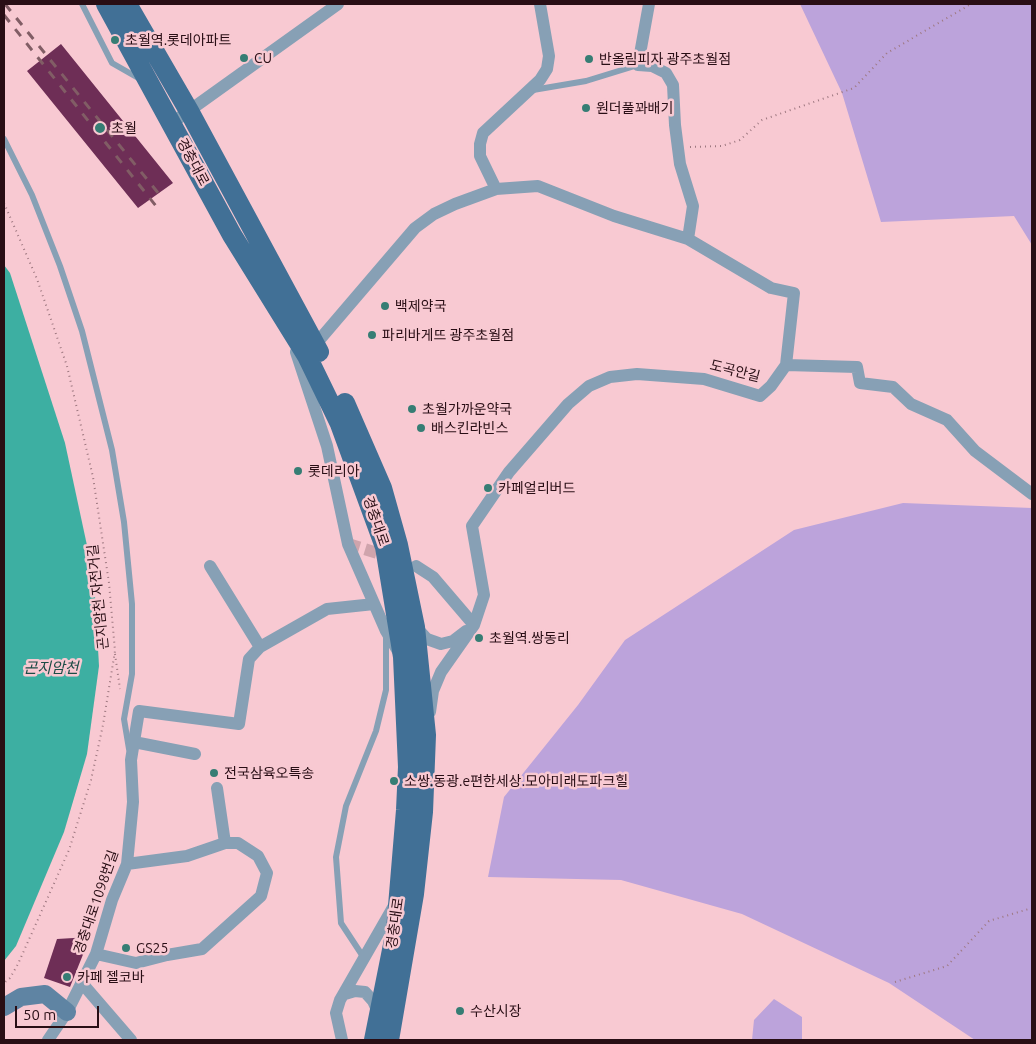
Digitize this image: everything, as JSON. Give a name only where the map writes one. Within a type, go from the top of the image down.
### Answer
[{"type":"main road","name":"경충대로","points":[[106,4],[232,235],[307,356],[340,424],[385,547],[403,657],[408,766],[396,930],[387,1014],[389,1040]]},
{"type":"main road","name":"경충대로","points":[[127,4],[189,111],[315,345],[352,418],[382,488],[398,545],[415,626],[426,735],[424,812],[414,894],[387,1014],[374,1040]]},
{"type":"main road","points":[[186,150],[191,148],[196,150],[211,173],[226,181]]},
{"type":"street","points":[[172,123],[338,4]]},
{"type":"street","points":[[496,189],[480,156],[480,144],[483,133],[540,80],[548,62],[540,4]]},
{"type":"street","points":[[315,345],[415,228],[434,214],[496,189],[538,186],[614,216],[688,239],[693,206],[680,164],[673,85],[666,73],[652,66],[638,66],[648,4]]},
{"type":"street","name":"도곡안길","points":[[426,735],[433,691],[441,672],[474,625],[484,596],[472,526],[508,472],[568,404],[589,386],[610,377],[637,374],[704,379],[760,396],[771,386],[786,365],[794,293],[771,288],[747,276],[688,239]]},
{"type":"street","points":[[277,308],[299,360],[327,446],[348,544],[393,646],[403,657]]},
{"type":"street","points":[[786,365],[857,367],[860,382],[893,387],[911,404],[948,420],[975,451],[1032,494]]},
{"type":"street","points":[[210,566],[260,647]]},
{"type":"street","points":[[415,626],[427,639],[441,644],[453,640],[474,625],[433,577],[416,566]]},
{"type":"street","name":"경충대로1098번길","points":[[48,1040],[67,1012],[96,954],[112,900],[127,864],[133,802],[131,760],[139,710],[239,724],[249,659],[260,647],[327,609],[374,604]]},
{"type":"street","points":[[134,742],[195,754]]},
{"type":"street","points":[[217,788],[225,843]]},
{"type":"street","points":[[96,954],[136,963],[202,949],[240,917],[261,896],[266,873],[258,856],[238,843],[225,843],[187,856],[127,864]]},
{"type":"street","points":[[342,1040],[336,1013],[340,1000],[393,909],[399,892]]},
{"type":"street","points":[[81,982],[131,1040]]},
{"type":"street","points":[[345,994],[365,992],[387,1014],[401,1040]]},
{"type":"street","points":[[4,1008],[21,997],[45,994],[67,1012]]},
{"type":"lane","points":[[82,4],[112,63],[151,86]]},
{"type":"lane","points":[[530,90],[586,81],[638,66]]},
{"type":"lane","points":[[4,139],[32,195],[60,266],[84,339],[112,450],[124,522],[132,604],[132,674],[124,718],[131,760]]},
{"type":"lane","points":[[364,958],[341,923],[336,857],[346,806],[376,731],[386,690],[386,631]]},
{"type":"path","points":[[678,148],[722,146],[740,140],[762,120],[854,88],[887,53],[971,4]]},
{"type":"path","name":"곤지암천 자전거길","points":[[4,204],[37,279],[67,366],[93,477],[110,583],[115,652],[103,725],[91,780],[69,850],[18,964],[4,983]]},
{"type":"path","points":[[115,652],[120,690]]},
{"type":"path","points":[[895,982],[947,966],[989,921],[1032,908]]},
{"type":"shaded area","points":[[800,4],[1032,4],[1032,245],[1014,216],[881,222],[842,93]]},
{"type":"shaded area","points":[[903,503],[1032,508],[1032,1039],[975,1040],[889,983],[742,914],[621,880],[488,877],[504,797],[578,705],[625,640],[794,530]]},
{"type":"shaded area","points":[[774,999],[802,1017],[802,1040],[752,1040],[754,1020]]},
{"type":"water","name":"곤지암천","points":[[4,265],[10,273],[65,443],[94,578],[99,666],[87,754],[64,832],[16,946],[4,961]]},
{"type":"building","points":[[61,44],[173,183],[138,208],[27,71]]},
{"type":"building","points":[[90,937],[70,987],[44,978],[57,939]]},
{"type":"tunnel","points":[[348,544],[390,557]]},
{"type":"railway","points":[[5,4],[163,199]]},
{"type":"railway","points":[[4,15],[156,206]]},
{"type":"place","name":"초월역.롯데아파트","points":[[115,40]]},
{"type":"place","name":"CU","points":[[244,58]]},
{"type":"place","name":"반올림피자 광주초월점","points":[[589,59]]},
{"type":"place","name":"원더풀꽈배기","points":[[586,108]]},
{"type":"place","name":"초월","points":[[100,128]]},
{"type":"place","name":"백제약국","points":[[385,306]]},
{"type":"place","name":"파리바게뜨 광주초월점","points":[[372,335]]},
{"type":"place","name":"초월가까운약국","points":[[412,409]]},
{"type":"place","name":"배스킨라빈스","points":[[421,428]]},
{"type":"place","name":"롯데리아","points":[[298,471]]},
{"type":"place","name":"카페얼리버드","points":[[488,488]]},
{"type":"place","name":"초월역.쌍동리","points":[[479,638]]},
{"type":"place","name":"전국삼육오특송","points":[[214,773]]},
{"type":"place","name":"소쌍.동광.e편한세상.모아미래도파크힐","points":[[394,781]]},
{"type":"place","name":"GS25","points":[[126,948]]},
{"type":"place","name":"카페 젤코바","points":[[67,977]]},
{"type":"place","name":"수산시장","points":[[460,1011]]}]
